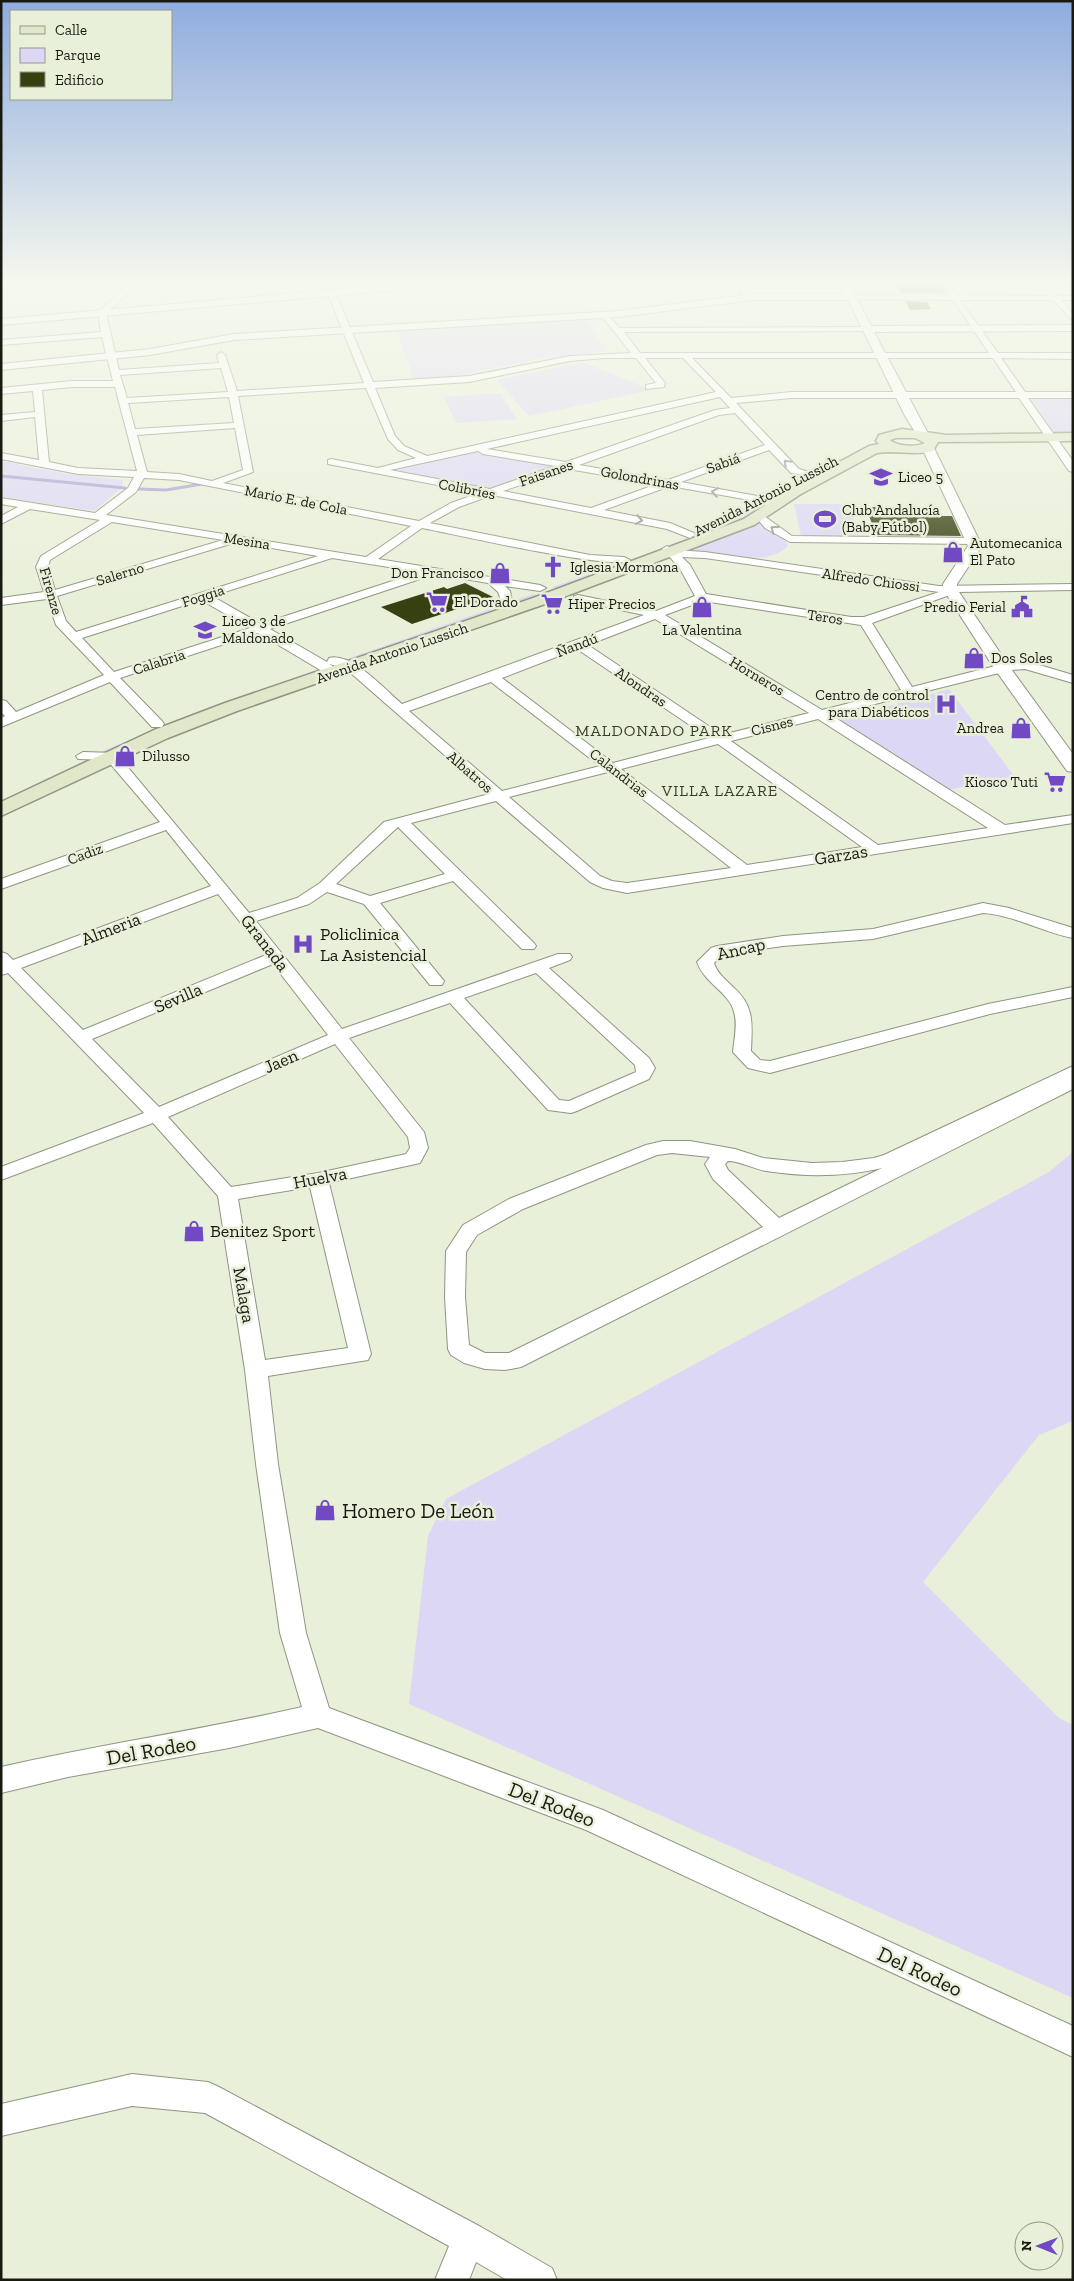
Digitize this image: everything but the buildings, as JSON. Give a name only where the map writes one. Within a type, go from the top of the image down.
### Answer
[{"type":"main road","points":[[887,443],[900,434],[940,444],[1052,440],[1073,436]]},
{"type":"main road","points":[[1052,440],[1073,443]]},
{"type":"main road","points":[[887,443],[911,450],[926,442]]},
{"type":"main road","name":"Avenida Antonio Lussich","points":[[1,795],[83,756],[157,724],[336,667],[500,589],[542,592],[593,564],[624,560],[666,549],[690,535],[764,508],[808,475],[887,443]]},
{"type":"main road","name":"Avenida Antonio Lussich","points":[[1,810],[111,756],[231,708],[336,667],[666,549],[764,508],[887,443]]},
{"type":"street","points":[[1,391],[20,389]]},
{"type":"street","points":[[37,389],[44,465]]},
{"type":"street","points":[[98,516],[132,490],[142,470],[121,389]]},
{"type":"street","points":[[209,483],[240,476],[248,472],[232,389]]},
{"type":"street","points":[[124,402],[303,389]]},
{"type":"street","points":[[373,389],[391,437],[401,448],[426,459]]},
{"type":"street","points":[[717,389],[795,471],[808,475]]},
{"type":"street","points":[[898,389],[974,541],[975,546],[950,584],[951,591],[1002,668],[1073,767]]},
{"type":"street","points":[[1018,389],[1073,469]]},
{"type":"street","points":[[374,471],[724,397],[1073,395]]},
{"type":"street","name":"Faisanes","points":[[367,561],[445,510],[488,492],[718,412],[736,410]]},
{"type":"street","points":[[1,418],[39,414]]},
{"type":"street","points":[[900,434],[912,426],[910,416]]},
{"type":"street","points":[[133,432],[239,425]]},
{"type":"street","name":"Sabiá","points":[[591,512],[770,446]]},
{"type":"street","name":"Golondrinas","points":[[473,449],[668,483],[764,508]]},
{"type":"street","points":[[911,450],[923,454],[936,467]]},
{"type":"street","name":"Mario E. de Cola","points":[[1,456],[78,472],[179,477],[421,524],[593,564]]},
{"type":"street","name":"Colibríes","points":[[331,462],[670,526],[690,535]]},
{"type":"street","name":"Mesina","points":[[1,501],[434,571],[500,589]]},
{"type":"street","points":[[1,521],[29,505]]},
{"type":"street","points":[[764,508],[769,526],[788,548],[788,560],[807,571]]},
{"type":"street","name":"Firenze","points":[[111,518],[43,561],[42,567],[60,622],[157,724]]},
{"type":"street","name":"Salerno","points":[[1,602],[50,595],[236,539]]},
{"type":"street","points":[[736,560],[762,559],[788,548],[974,541]]},
{"type":"street","points":[[666,549],[684,565],[702,597]]},
{"type":"street","name":"Alfredo Chiossi","points":[[666,549],[951,591],[1073,587]]},
{"type":"street","name":"Foggia","points":[[74,636],[332,554]]},
{"type":"street","points":[[684,565],[687,559],[705,555]]},
{"type":"street","name":"Calabria","points":[[8,721],[112,677],[260,630],[434,571]]},
{"type":"street","points":[[865,621],[951,591]]},
{"type":"street","name":"Albatros","points":[[203,596],[260,630],[336,667],[399,710],[595,879],[608,885]]},
{"type":"street","name":"Ñandú","points":[[399,710],[493,677],[702,597]]},
{"type":"street","name":"Teros","points":[[702,597],[851,621],[865,621],[909,692]]},
{"type":"street","name":"Horneros","points":[[578,598],[656,614],[820,714],[1002,830]]},
{"type":"street","name":"Alondras","points":[[578,644],[719,739],[876,850]]},
{"type":"street","name":"Cisnes","points":[[246,918],[303,901],[325,886],[389,825],[426,814],[1002,668],[1026,665],[1073,679]]},
{"type":"street","name":"Calandrias","points":[[493,677],[744,870]]},
{"type":"street","points":[[1,704],[8,721]]},
{"type":"street","points":[[83,756],[111,756]]},
{"type":"street","name":"Granada","points":[[111,756],[246,918],[417,1136],[418,1148],[413,1159]]},
{"type":"street","name":"Garzas","points":[[608,885],[626,888],[1073,819]]},
{"type":"street","points":[[401,822],[454,876],[528,946]]},
{"type":"street","name":"Cadiz","points":[[1,884],[168,824]]},
{"type":"street","points":[[370,901],[454,876]]},
{"type":"street","points":[[325,886],[370,901],[436,981]]},
{"type":"street","name":"Almeria","points":[[4,965],[221,888]]},
{"type":"street","name":"Ancap","points":[[1073,933],[1050,930],[996,909],[983,908],[873,934],[783,941],[717,951],[705,962],[710,974],[736,998],[742,1009],[745,1023],[742,1052],[754,1064],[770,1067],[866,1044],[988,1009],[1073,992]]},
{"type":"street","name":"Sevilla","points":[[80,1038],[276,957]]},
{"type":"street","name":"Jaen","points":[[1,1174],[156,1115],[339,1036],[564,957]]},
{"type":"street","points":[[4,965],[156,1115],[226,1194]]},
{"type":"street","points":[[452,995],[554,1106],[570,1106],[643,1075],[646,1068],[643,1062],[538,966]]},
{"type":"street","points":[[1073,1072],[890,1160],[863,1167],[829,1171],[760,1164],[696,1147],[672,1145],[653,1149],[516,1204],[470,1230],[456,1252],[455,1297],[459,1349],[474,1359],[494,1364],[513,1361],[848,1192],[1073,1082]]},
{"type":"street","points":[[727,1154],[720,1157],[715,1164],[720,1174],[770,1222],[780,1227]]},
{"type":"street","name":"Huelva","points":[[226,1194],[318,1179],[413,1159]]},
{"type":"street","points":[[829,1171],[825,1177],[826,1182],[831,1187],[848,1192]]},
{"type":"street","points":[[256,1370],[360,1354],[318,1179]]},
{"type":"street","name":"Malaga","points":[[226,1194],[256,1370],[267,1464],[292,1633],[318,1716]]},
{"type":"street","name":"Del Rodeo","points":[[1,1780],[68,1764],[229,1736],[318,1716],[593,1819],[1073,2042]]},
{"type":"street","points":[[1,2120],[132,2090],[208,2098],[469,2239],[540,2280]]},
{"type":"street","points":[[452,2280],[469,2239]]},
{"type":"green space","points":[[505,389],[651,390],[529,416]]},
{"type":"green space","points":[[500,393],[517,419],[456,423],[444,397]]},
{"type":"green space","points":[[1031,399],[1073,399],[1073,432],[1054,432]]},
{"type":"green space","points":[[474,452],[551,466],[487,489],[388,470]]},
{"type":"green space","points":[[1,461],[68,474],[123,480],[122,488],[94,511],[1,497]]},
{"type":"green space","points":[[763,501],[767,503],[747,520],[671,547]]},
{"type":"green space","name":"Club Andalucía (Baby Fútbol)","points":[[794,504],[849,504],[858,535],[801,535]]},
{"type":"green space","points":[[758,521],[785,540],[788,546],[779,553],[754,558],[740,558],[687,550]]},
{"type":"green space","points":[[663,548],[664,551],[559,590],[552,587]]},
{"type":"green space","points":[[533,594],[541,596],[353,664],[344,660]]},
{"type":"green space","points":[[322,668],[329,672],[114,752],[98,753],[194,713]]},
{"type":"green space","points":[[949,689],[1014,776],[948,790],[840,720]]},
{"type":"green space","points":[[1073,1152],[1073,1421],[1039,1435],[923,1582],[1059,1718],[1073,1725],[1073,1998],[409,1704],[428,1536],[446,1499],[1049,1172]]},
{"type":"waterway","points":[[1,476],[125,488]]},
{"type":"waterway","points":[[139,489],[166,490],[208,483]]},
{"type":"place","name":"Liceo 5","points":[[881,477]]},
{"type":"place","name":"Club Andalucía (Baby Fútbol)","points":[[825,519]]},
{"type":"place","name":"Automecanica El Pato","points":[[953,552]]},
{"type":"place","name":"Iglesia Mormona","points":[[553,567]]},
{"type":"place","name":"Don Francisco","points":[[500,573]]},
{"type":"place","name":"El Dorado","points":[[437,602]]},
{"type":"place","name":"Hiper Precios","points":[[552,604]]},
{"type":"place","name":"La Valentina","points":[[702,607]]},
{"type":"place","name":"Predio Ferial","points":[[1022,607]]},
{"type":"place","name":"Liceo 3 de Maldonado","points":[[205,630]]},
{"type":"place","name":"Dos Soles","points":[[974,658]]},
{"type":"place","name":"Centro de control para Diabéticos","points":[[946,704]]},
{"type":"place","name":"Andrea","points":[[1021,728]]},
{"type":"place","name":"Dilusso","points":[[125,756]]},
{"type":"place","name":"Kiosco Tuti","points":[[1055,782]]},
{"type":"place","name":"Policlinica La Asistencial","points":[[303,944]]},
{"type":"place","name":"Benitez Sport","points":[[194,1231]]},
{"type":"place","name":"Homero De León","points":[[325,1510]]},
{"type":"district","name":"MALDONADO PARK","points":[[654,730]]},
{"type":"district","name":"VILLA LAZARE","points":[[720,790]]}]
